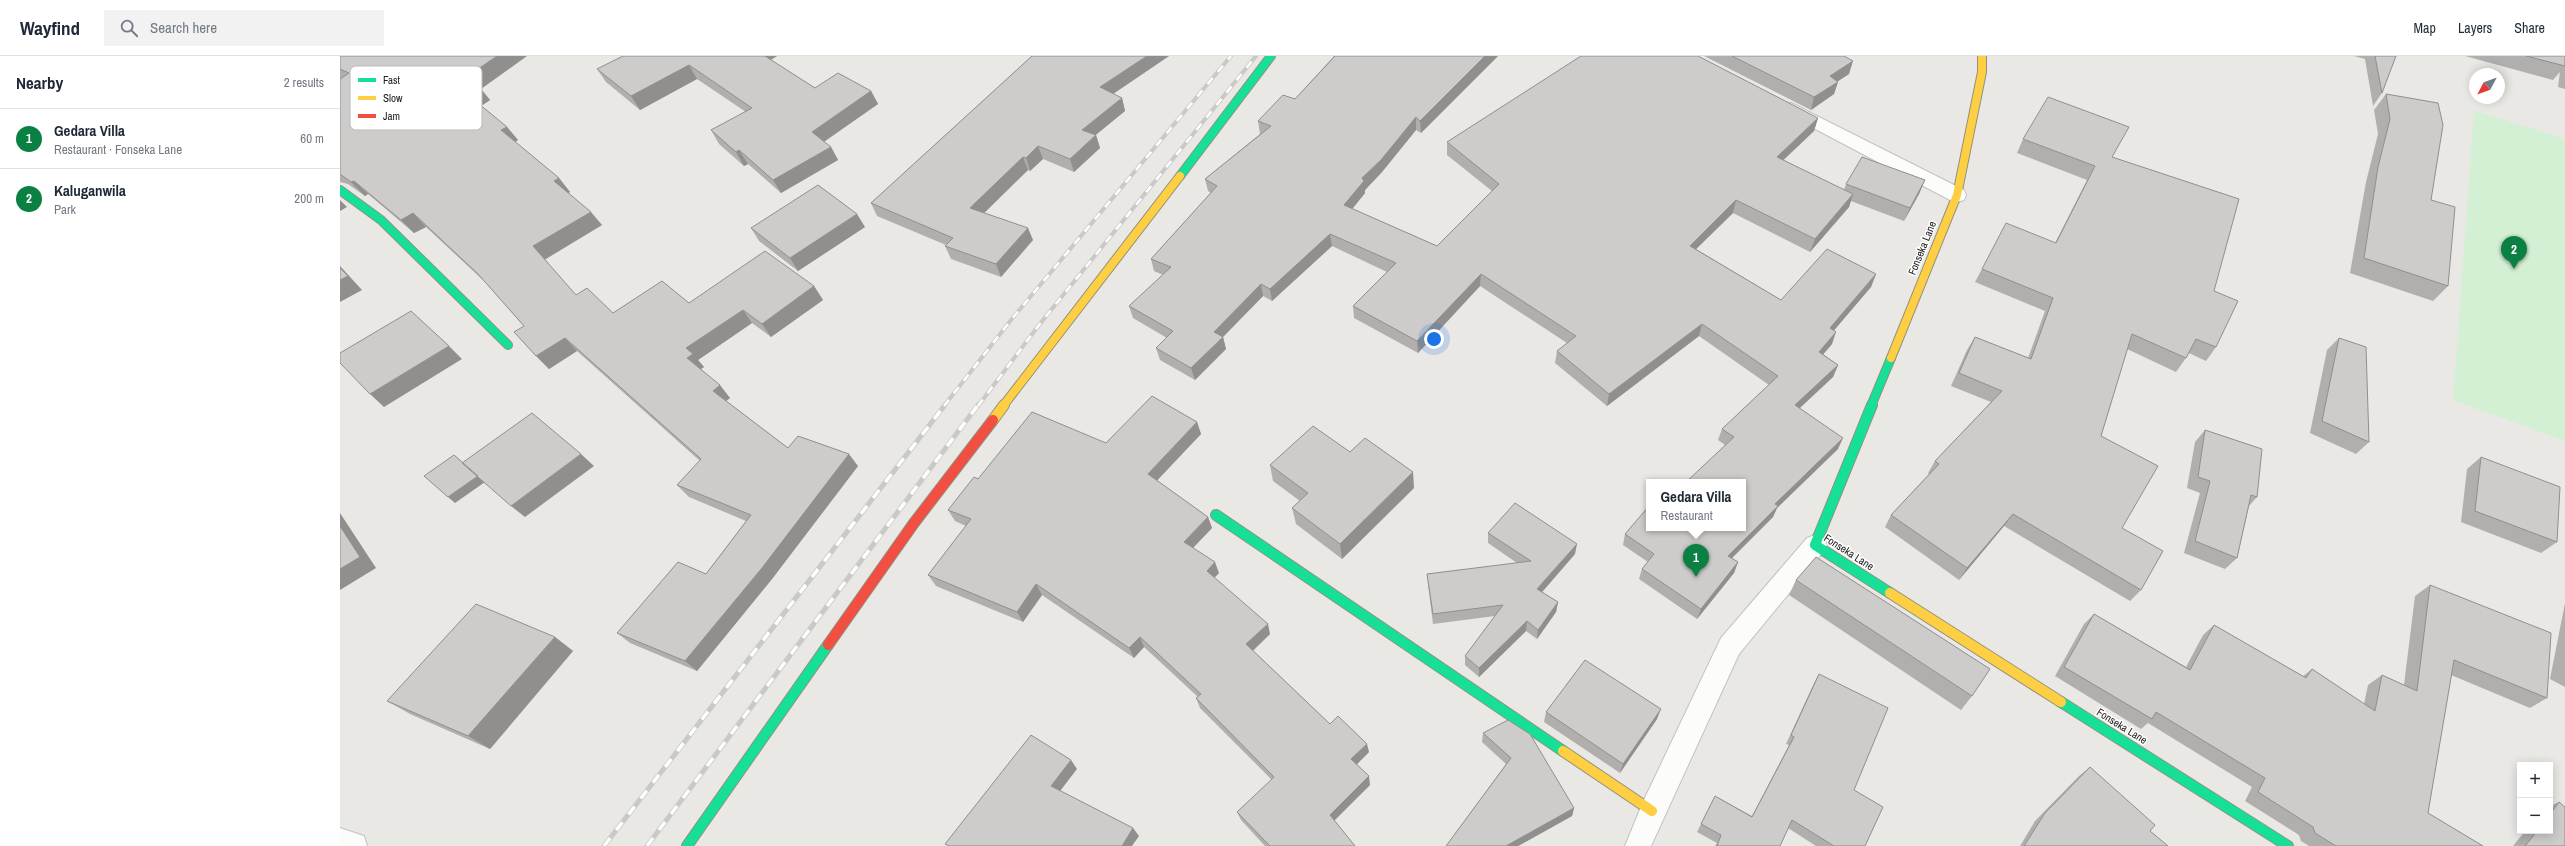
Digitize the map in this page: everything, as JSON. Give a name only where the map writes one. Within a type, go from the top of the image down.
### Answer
[{"type":"street","points":[[687,846],[914,523],[1271,56]]},
{"type":"street","name":"Fonseka Lane","points":[[1982,56],[1982,72],[1957,195],[1815,545],[2288,846]]},
{"type":"street","points":[[1773,100],[1957,195]]},
{"type":"street","points":[[340,190],[381,220],[508,345]]},
{"type":"street","points":[[1216,515],[1652,811]]},
{"type":"street","points":[[1638,846],[1652,811],[1730,646],[1815,545]]},
{"type":"street","points":[[340,841],[354,846]]},
{"type":"green space","points":[[2474,110],[2565,139],[2565,441],[2453,400]]},
{"type":"building","points":[[340,56],[497,56],[482,66],[350,66],[350,130],[482,130],[482,106],[507,127],[501,130],[559,178],[554,181],[591,212],[533,246],[576,295],[587,288],[613,313],[662,281],[689,303],[765,251],[814,286],[762,324],[743,310],[686,348],[693,354],[687,358],[720,385],[713,391],[788,448],[798,436],[849,454],[762,568],[685,661],[617,633],[678,562],[706,574],[751,515],[677,485],[701,459],[565,338],[536,356],[514,332],[524,326],[478,274],[413,213],[401,220],[354,181],[351,182],[340,174],[340,79],[349,73],[340,69]]},
{"type":"building","points":[[623,56],[765,56],[815,88],[838,73],[871,91],[812,132],[831,147],[773,180],[739,150],[736,152],[711,130],[752,108],[689,65],[631,96],[597,69]]},
{"type":"building","points":[[1032,56],[1147,56],[1100,87],[1122,98],[1082,130],[1096,135],[1070,159],[1038,146],[1026,158],[1023,157],[970,208],[1028,228],[996,264],[945,246],[953,238],[871,203]]},
{"type":"building","points":[[1335,56],[1485,56],[1420,121],[1416,117],[1381,160],[1362,178],[1364,181],[1344,205],[1437,246],[1499,184],[1447,142],[1581,56],[1698,56],[1818,118],[1777,157],[1853,194],[1815,239],[1736,200],[1690,246],[1781,300],[1827,249],[1876,274],[1830,328],[1836,332],[1819,352],[1838,365],[1795,405],[1843,438],[1775,504],[1778,506],[1728,556],[1738,562],[1701,609],[1642,569],[1654,554],[1625,534],[1646,510],[1646,531],[1746,531],[1746,479],[1689,479],[1734,437],[1722,429],[1778,376],[1702,324],[1609,394],[1557,351],[1576,336],[1481,274],[1417,341],[1353,306],[1396,263],[1330,234],[1270,289],[1261,284],[1214,332],[1223,337],[1191,368],[1156,348],[1173,331],[1129,306],[1171,267],[1151,259],[1217,186],[1205,179],[1271,126],[1258,121],[1283,95],[1295,99]]},
{"type":"building","points":[[1732,56],[1844,56],[1853,61],[1830,76],[1838,82],[1814,97]]},
{"type":"building","points":[[2375,56],[2396,56],[2382,93]]},
{"type":"building","points":[[2526,56],[2565,56],[2565,66]]},
{"type":"building","points":[[2386,94],[2438,103],[2443,125],[2431,200],[2455,207],[2448,286],[2364,258],[2378,167],[2390,119]]},
{"type":"building","points":[[2048,97],[2129,127],[2112,157],[2239,199],[2214,291],[2238,301],[2216,347],[2196,339],[2186,358],[2132,334],[2101,436],[2158,466],[2122,528],[2163,551],[2141,590],[2013,514],[1967,568],[1891,515],[1939,464],[1935,461],[2002,391],[1959,373],[1975,337],[2031,359],[2053,298],[1982,269],[2006,223],[2056,243],[2095,166],[2023,139]]},
{"type":"building","points":[[1862,157],[1925,180],[1910,208],[1846,184]]},
{"type":"building","points":[[818,185],[857,214],[790,258],[751,228]]},
{"type":"building","points":[[340,268],[348,276],[340,280]]},
{"type":"building","points":[[411,311],[449,346],[370,394],[340,363],[340,353]]},
{"type":"building","points":[[2339,338],[2366,347],[2369,442],[2322,421]]},
{"type":"building","points":[[1152,396],[1197,422],[1148,474],[1208,517],[1184,542],[1215,562],[1207,571],[1268,624],[1246,644],[1330,724],[1338,716],[1367,744],[1351,759],[1369,776],[1330,815],[1355,846],[1270,846],[1237,812],[1274,777],[1196,698],[1201,694],[1140,637],[1129,648],[1036,584],[1017,612],[928,575],[971,519],[948,510],[974,477],[978,479],[1032,412],[1106,443]]},
{"type":"building","points":[[532,413],[581,454],[511,506],[462,463]]},
{"type":"building","points":[[1313,426],[1350,452],[1365,438],[1413,472],[1340,544],[1292,508],[1308,493],[1270,465]]},
{"type":"building","points":[[2205,430],[2262,449],[2257,497],[2251,495],[2237,558],[2195,541],[2210,481],[2198,477]]},
{"type":"building","points":[[454,455],[478,476],[448,497],[424,476]]},
{"type":"building","points":[[2481,457],[2560,487],[2557,542],[2475,511]]},
{"type":"building","points":[[1515,503],[1577,544],[1537,589],[1558,602],[1538,630],[1527,621],[1479,668],[1465,656],[1503,605],[1433,614],[1427,574],[1531,561],[1488,533]]},
{"type":"building","points":[[340,526],[360,557],[340,569]]},
{"type":"building","points":[[1816,557],[1990,669],[1972,696],[1796,580]]},
{"type":"building","points":[[2430,585],[2551,633],[2547,698],[2454,660],[2428,813],[2483,846],[2336,846],[2315,833],[2313,827],[2258,792],[2265,778],[2156,712],[2152,719],[2064,667],[2094,614],[2190,670],[2214,625],[2306,678],[2312,669],[2375,711],[2382,675],[2417,691]]},
{"type":"building","points":[[476,604],[555,637],[468,736],[387,701]]},
{"type":"building","points":[[1585,660],[1661,709],[1623,764],[1546,712]]},
{"type":"building","points":[[1819,674],[1888,708],[1854,790],[1883,807],[1865,846],[1834,846],[1792,820],[1780,846],[1717,846],[1721,835],[1701,824],[1715,796],[1752,817],[1794,737],[1791,735]]},
{"type":"building","points":[[1508,720],[1530,734],[1574,808],[1506,846],[1446,846],[1511,758],[1483,733]]},
{"type":"building","points":[[1031,735],[1071,760],[1051,786],[1133,828],[1122,846],[949,846],[945,844]]},
{"type":"building","points":[[2090,767],[2155,825],[2150,831],[2168,846],[2024,846],[2045,813]]},
{"type":"building","points":[[2559,802],[2565,807],[2565,846],[2525,846],[2535,834],[2553,834],[2553,810]]},
{"type":"railway","points":[[944,406],[1011,320],[1231,56]]},
{"type":"railway","points":[[978,406],[1039,325],[1256,56]]},
{"type":"railway","points":[[604,846],[945,405]]},
{"type":"railway","points":[[647,846],[978,405]]},
{"type":"traffic: fast","points":[[1180,176],[1271,56]]},
{"type":"traffic: fast","points":[[340,190],[381,220],[508,345]]},
{"type":"traffic: fast","points":[[1890,593],[1815,545],[1891,358]]},
{"type":"traffic: fast","points":[[1216,515],[1563,751]]},
{"type":"traffic: fast","points":[[687,846],[828,645]]},
{"type":"traffic: fast","points":[[2061,702],[2288,846]]},
{"type":"traffic: slow","points":[[1891,358],[1957,195],[1982,72],[1982,56]]},
{"type":"traffic: slow","points":[[993,420],[1180,176]]},
{"type":"traffic: slow","points":[[1890,593],[2061,702]]},
{"type":"traffic: slow","points":[[1563,751],[1652,811]]},
{"type":"traffic: jam","points":[[828,645],[914,523],[993,420]]},
{"type":"place","name":"Kaluganwila","points":[[2514,269]]},
{"type":"place","name":"Gedara Villa","points":[[1696,577]]}]
